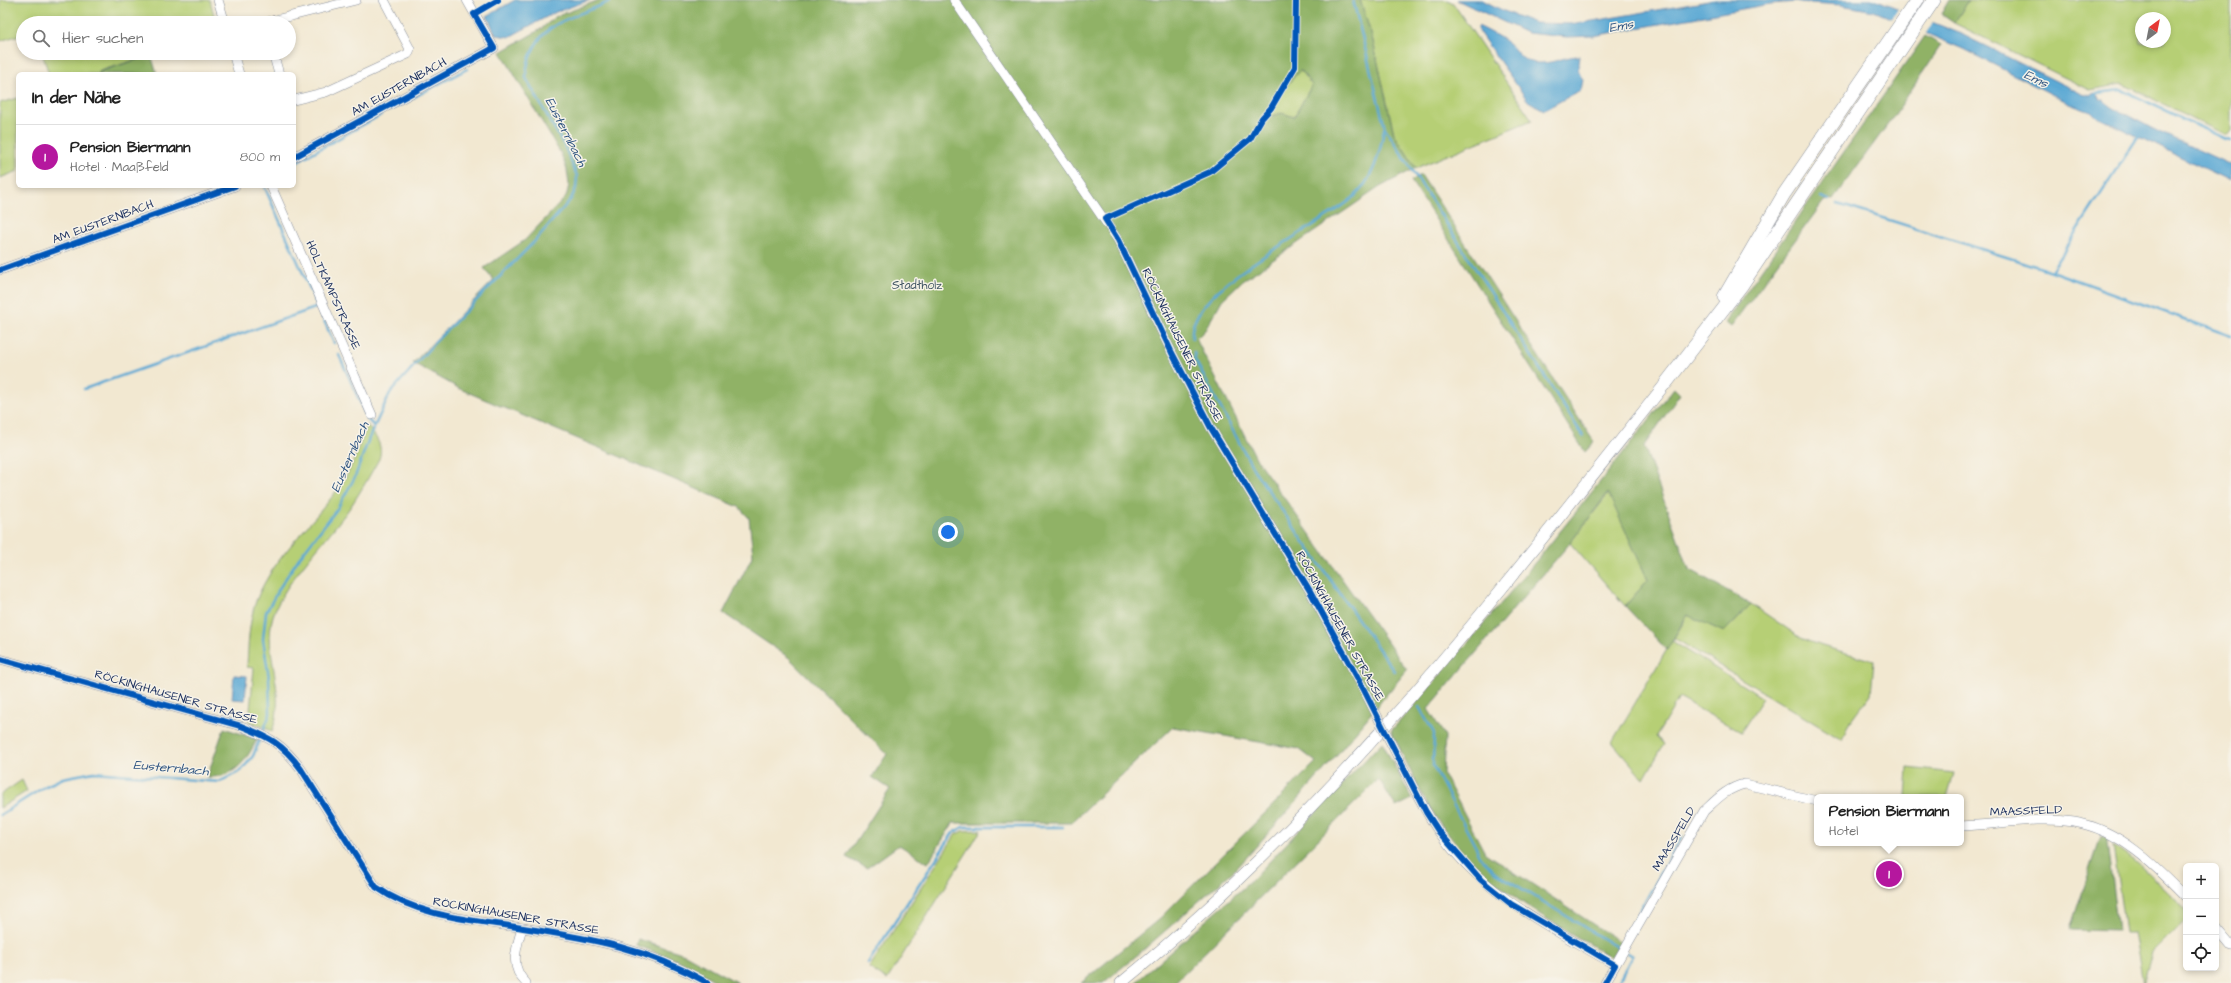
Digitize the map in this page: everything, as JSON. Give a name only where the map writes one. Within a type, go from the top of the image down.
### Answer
[{"type":"highway","points":[[1706,330],[1784,194],[1917,0]]},
{"type":"highway","points":[[1666,383],[1741,286],[1934,0]]},
{"type":"main road","points":[[1121,983],[1149,960],[1253,866],[1295,824],[1405,704],[1505,586],[1666,383]]},
{"type":"street","points":[[218,0],[222,16]]},
{"type":"street","points":[[291,16],[356,0]]},
{"type":"street","points":[[296,100],[326,92],[408,54],[410,48],[384,0]]},
{"type":"street","name":"AM EUSTERNBACH","points":[[296,156],[494,48],[467,0]]},
{"type":"street","name":"RÖCKINGHAUSENER STRASSE","points":[[954,0],[1118,240],[1172,353],[1211,428],[1310,590],[1363,688],[1426,812],[1440,832],[1481,880],[1511,904],[1615,966]]},
{"type":"street","points":[[235,60],[238,72]]},
{"type":"street","points":[[275,60],[278,72]]},
{"type":"street","name":"AM EUSTERNBACH","points":[[0,270],[229,188]]},
{"type":"street","name":"HOLTKAMPSTRASSE","points":[[273,188],[372,415]]},
{"type":"street","name":"RÖCKINGHAUSENER STRASSE","points":[[0,659],[234,724],[268,737],[281,745],[301,769],[376,887],[388,896],[427,912],[588,939],[634,950],[678,966],[708,983]]},
{"type":"street","name":"MAASSFELD","points":[[1615,966],[1704,811],[1723,793],[1734,786],[1745,784],[1814,800]]},
{"type":"street","name":"MAASSFELD","points":[[1964,826],[2037,821],[2074,822],[2107,831],[2140,854],[2183,894]]},
{"type":"street","points":[[522,928],[514,957],[517,972],[526,983]]},
{"type":"street","points":[[2219,932],[2231,946]]},
{"type":"street","points":[[1605,983],[1615,966]]},
{"type":"green space","points":[[0,0],[210,0],[214,16],[16,16],[16,36],[0,41]]},
{"type":"green space","name":"Stadtholz","points":[[599,0],[1360,0],[1372,37],[1394,134],[1416,168],[1380,187],[1242,281],[1222,300],[1205,330],[1196,339],[1257,460],[1407,670],[1325,769],[1239,866],[1141,952],[1103,983],[1081,983],[1159,919],[1316,762],[1299,749],[1173,727],[1071,823],[953,823],[928,863],[899,845],[867,868],[846,857],[890,789],[872,777],[887,754],[788,657],[723,613],[753,555],[749,518],[739,507],[460,389],[413,363],[494,280],[484,268],[525,240],[566,197],[569,185],[567,170],[561,154],[501,52],[541,29],[555,17]],"holes":[[[1300,70],[1312,85],[1294,117],[1282,113],[1268,117],[1284,89]]]},
{"type":"green space","points":[[1360,0],[1448,0],[1453,3],[1532,120],[1416,168],[1394,134],[1372,37]]},
{"type":"green space","points":[[1949,0],[1969,0],[1954,23],[1941,14]]},
{"type":"green space","points":[[1969,0],[2231,0],[2231,131],[2226,135],[2123,84],[2090,90],[1954,23]]},
{"type":"green space","points":[[1925,36],[1941,45],[1894,116],[1833,199],[1824,201],[1731,327],[1725,322]]},
{"type":"green space","points":[[44,60],[135,60],[99,72],[48,72]]},
{"type":"green space","points":[[136,60],[153,60],[156,72],[99,72]]},
{"type":"green space","points":[[1299,69],[1312,85],[1294,117],[1282,113],[1267,117],[1284,89]]},
{"type":"green space","points":[[16,99],[16,172],[0,178],[0,103]]},
{"type":"green space","points":[[1421,175],[1594,442],[1585,452],[1411,181]]},
{"type":"green space","points":[[1674,388],[1680,394],[1644,446],[1689,569],[1751,604],[1724,632],[1687,615],[1667,650],[1625,606],[1648,580],[1608,493],[1570,543],[1428,709],[1445,736],[1443,773],[1485,853],[1620,942],[1611,957],[1521,902],[1480,869],[1462,851],[1429,807],[1391,731],[1536,562]]},
{"type":"green space","points":[[367,425],[380,445],[379,459],[351,506],[297,574],[279,603],[273,616],[270,630],[270,644],[277,702],[276,716],[272,731],[249,721],[254,668],[247,667],[250,625],[256,601],[273,569],[331,498],[346,477],[353,463]]},
{"type":"green space","points":[[1609,493],[1648,580],[1625,606],[1570,543]]},
{"type":"green space","points":[[1751,604],[1801,638],[1822,646],[1874,661],[1871,694],[1848,725],[1842,740],[1674,638],[1688,615],[1724,632]]},
{"type":"green space","points":[[1672,641],[1763,698],[1741,732],[1679,698],[1656,737],[1664,744],[1644,779],[1612,742]]},
{"type":"green space","points":[[224,728],[257,739],[248,755],[238,767],[225,775],[207,777]]},
{"type":"green space","points":[[1382,742],[1412,799],[1396,807],[1379,779],[1174,983],[1135,983],[1253,879]]},
{"type":"green space","points":[[1908,768],[1954,773],[1948,794],[1906,794]]},
{"type":"green space","points":[[22,780],[27,791],[0,808],[0,795]]},
{"type":"green space","points":[[981,830],[887,980],[869,968],[956,834],[963,831]]},
{"type":"green space","points":[[2101,836],[2109,839],[2107,843],[2118,931],[2070,930]]},
{"type":"green space","points":[[2113,845],[2135,861],[2183,906],[2183,922],[2152,953],[2143,983],[2134,932],[2125,932]]},
{"type":"green space","points":[[638,939],[685,954],[738,983],[719,983],[681,962],[636,945]]},
{"type":"water","points":[[515,0],[590,0],[556,12],[509,37],[496,35],[487,16]]},
{"type":"water","name":"Ems","points":[[1457,0],[1482,0],[1504,11],[1535,23],[1575,24],[1715,0],[1877,0],[1959,33],[2082,94],[2090,96],[2094,93],[2100,100],[2103,100],[2112,107],[2159,132],[2231,165],[2231,181],[2097,117],[2091,111],[2069,103],[1963,49],[1874,11],[1841,5],[1797,2],[1770,4],[1593,36],[1567,37],[1527,33]]},
{"type":"water","points":[[1478,26],[1505,40],[1525,60],[1534,63],[1546,63],[1580,56],[1578,71],[1583,80],[1581,90],[1544,110],[1528,101],[1481,35]]},
{"type":"water","points":[[234,675],[247,676],[245,700],[232,699]]},
{"type":"pier","points":[[1899,6],[1934,20],[1925,35],[1891,20]]},
{"type":"waterway","name":"Eusternbach","points":[[0,815],[44,787],[63,778],[94,772],[219,782],[241,771],[253,756],[270,714],[269,678],[263,639],[266,612],[299,558],[337,509],[355,477],[369,438],[390,393],[435,342],[534,242],[571,199],[576,188],[577,176],[565,147],[526,78],[527,65],[535,46],[542,36],[550,29],[569,18],[612,0]]},
{"type":"waterway","points":[[1353,0],[1385,128],[1583,436]]},
{"type":"waterway","points":[[390,110],[467,69]]},
{"type":"waterway","points":[[2094,96],[2097,93],[2122,90],[2225,139],[2231,140]]},
{"type":"waterway","points":[[296,162],[381,115]]},
{"type":"waterway","points":[[1192,338],[1196,319],[1210,299],[1231,279],[1337,210],[1361,190],[1375,166],[1384,129]]},
{"type":"waterway","points":[[2051,271],[2139,135]]},
{"type":"waterway","points":[[265,188],[318,307]]},
{"type":"waterway","points":[[1821,197],[1829,200]]},
{"type":"waterway","points":[[1838,204],[2051,271],[2231,336]]},
{"type":"waterway","points":[[84,389],[318,307],[334,343]]},
{"type":"waterway","points":[[1194,352],[1195,360],[1254,470],[1394,671]]},
{"type":"waterway","points":[[339,355],[368,420],[374,426]]},
{"type":"waterway","points":[[1419,707],[1434,733],[1433,766],[1482,859],[1495,872],[1618,948]]},
{"type":"waterway","points":[[868,963],[953,833],[963,827],[1063,827]]},
{"type":"waterway","points":[[1625,937],[1682,836]]},
{"type":"waterway","points":[[1618,983],[1632,956],[1627,953]]},
{"type":"cycle path","points":[[296,156],[494,48],[474,14],[498,0]]},
{"type":"cycle path","points":[[1296,0],[1295,67],[1271,108],[1262,118],[1250,139],[1210,172],[1105,219],[1118,240],[1172,353],[1211,428],[1310,591],[1363,688],[1426,812],[1439,832],[1481,880],[1511,904],[1615,965],[1605,983]]},
{"type":"cycle path","points":[[0,270],[229,188]]},
{"type":"cycle path","points":[[0,659],[241,726],[275,742],[288,753],[301,769],[376,887],[392,897],[410,905],[446,916],[573,936],[618,946],[663,961],[708,983]]},
{"type":"place","name":"Pension Biermann","points":[[1889,874]]}]
